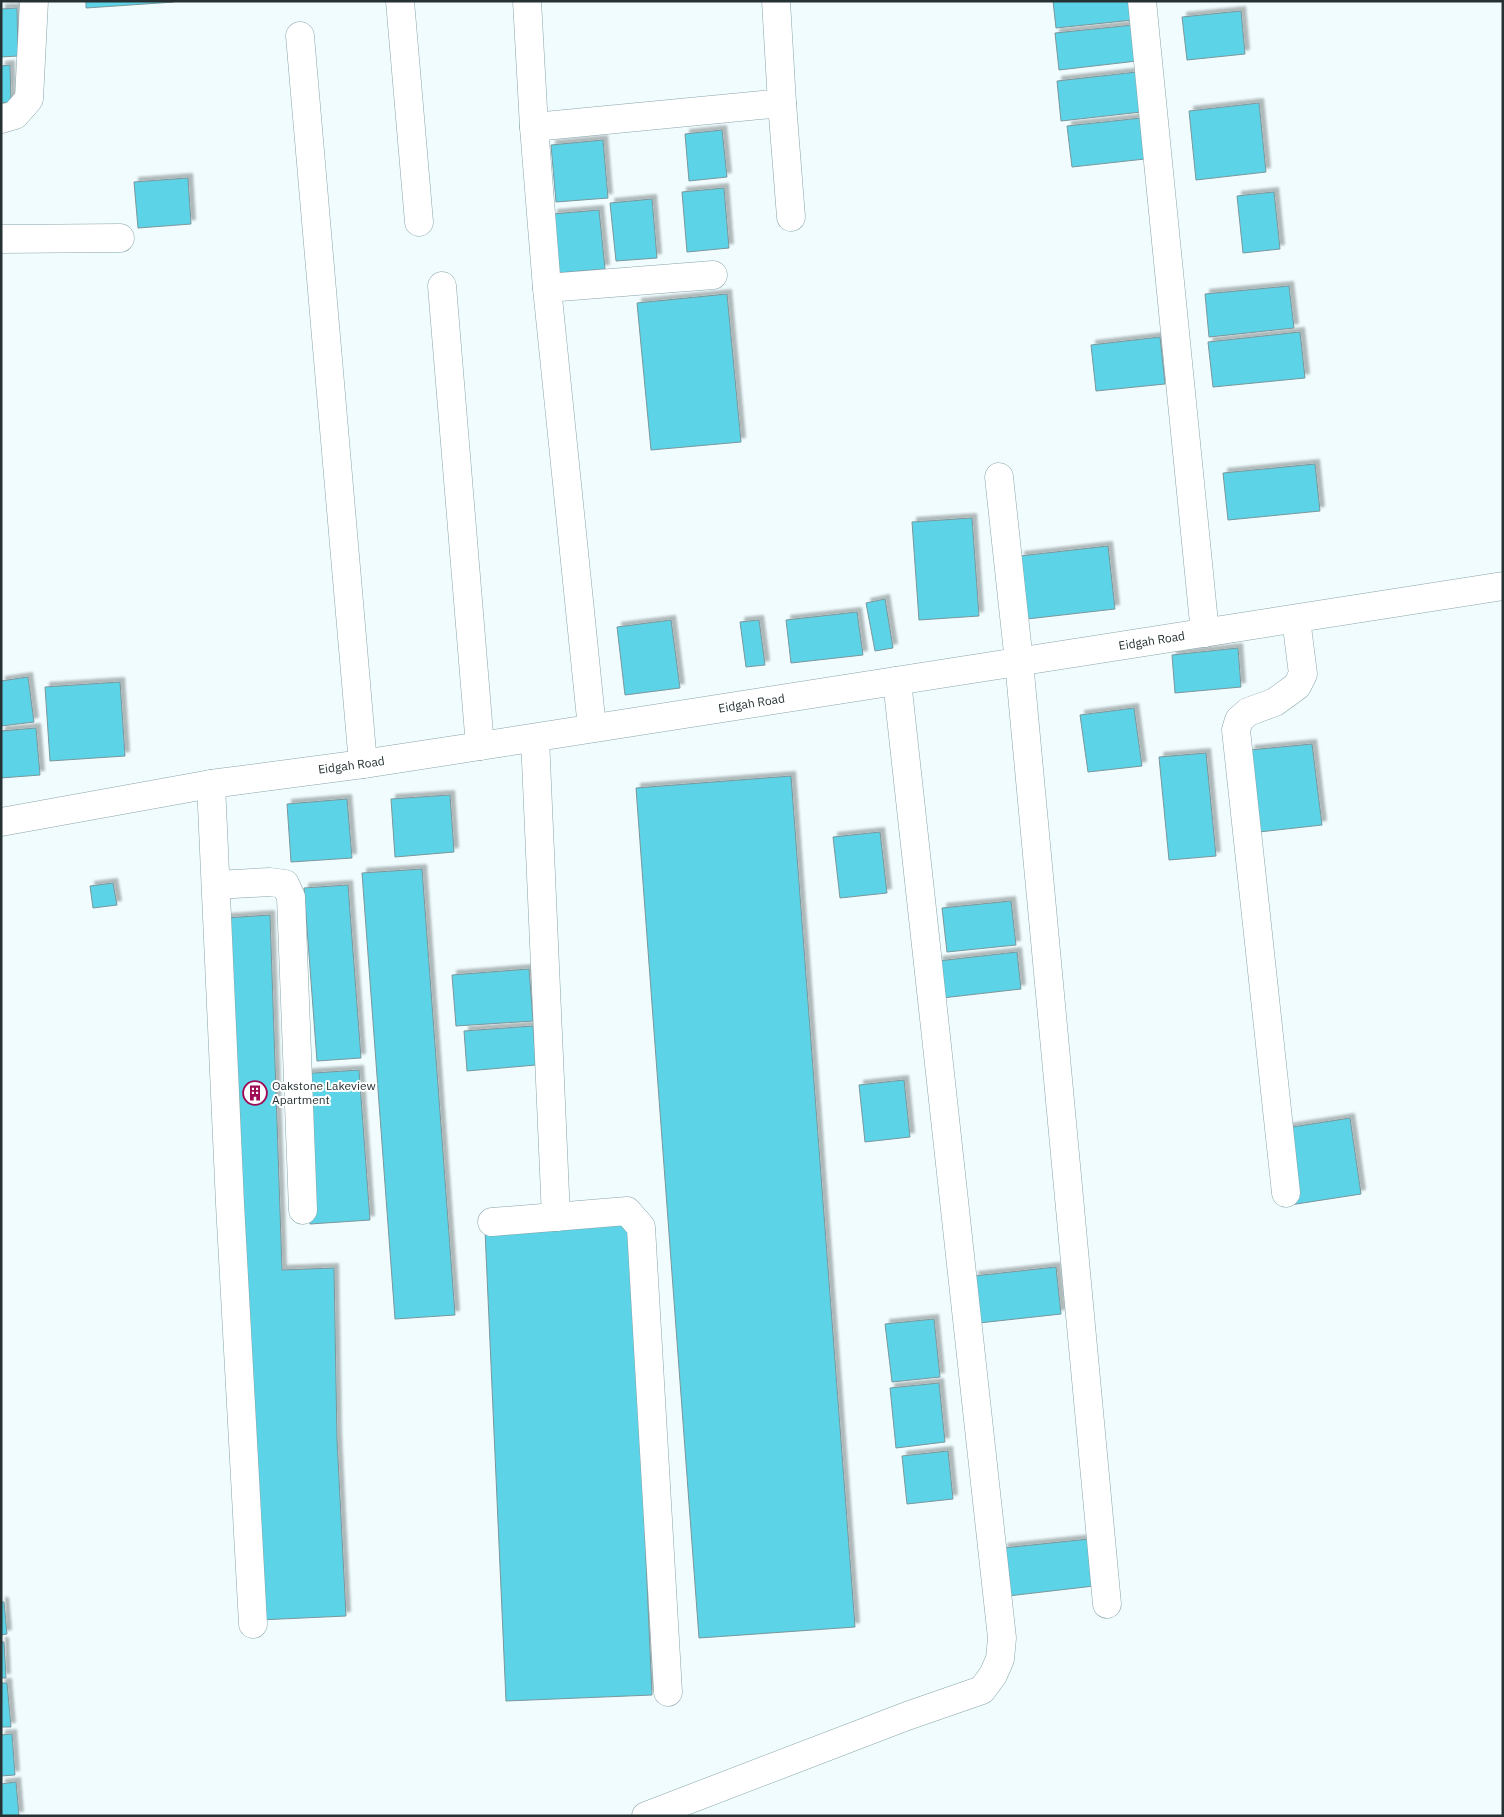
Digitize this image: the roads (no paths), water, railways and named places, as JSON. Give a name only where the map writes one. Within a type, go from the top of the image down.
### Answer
[{"type":"street","points":[[1,119],[15,115],[29,99],[34,1]]},
{"type":"street","points":[[400,1],[418,222]]},
{"type":"street","points":[[527,1],[546,288],[592,728]]},
{"type":"street","points":[[776,1],[791,217]]},
{"type":"street","points":[[1142,1],[1205,633]]},
{"type":"street","points":[[300,36],[363,764]]},
{"type":"street","points":[[534,127],[782,103]]},
{"type":"street","points":[[1,239],[120,238]]},
{"type":"street","points":[[546,288],[713,275]]},
{"type":"street","points":[[442,286],[480,746]]},
{"type":"street","points":[[999,478],[1019,662],[1107,1604]]},
{"type":"street","name":"Eidgah Road","points":[[1,822],[212,784],[535,738],[1503,586]]},
{"type":"street","points":[[1286,1193],[1236,730],[1239,720],[1248,712],[1275,702],[1297,686],[1304,674],[1296,619]]},
{"type":"street","points":[[646,1816],[907,1716],[982,1690],[993,1675],[1000,1659],[1002,1638],[897,681]]},
{"type":"street","points":[[535,738],[556,1217]]},
{"type":"street","points":[[212,784],[230,1204],[253,1624]]},
{"type":"street","points":[[216,885],[270,882],[285,884],[291,897],[303,1210]]},
{"type":"street","points":[[492,1222],[626,1211],[641,1227],[668,1692]]},
{"type":"place","name":"Oakstone Lakeview Apartment","points":[[255,1093]]}]
